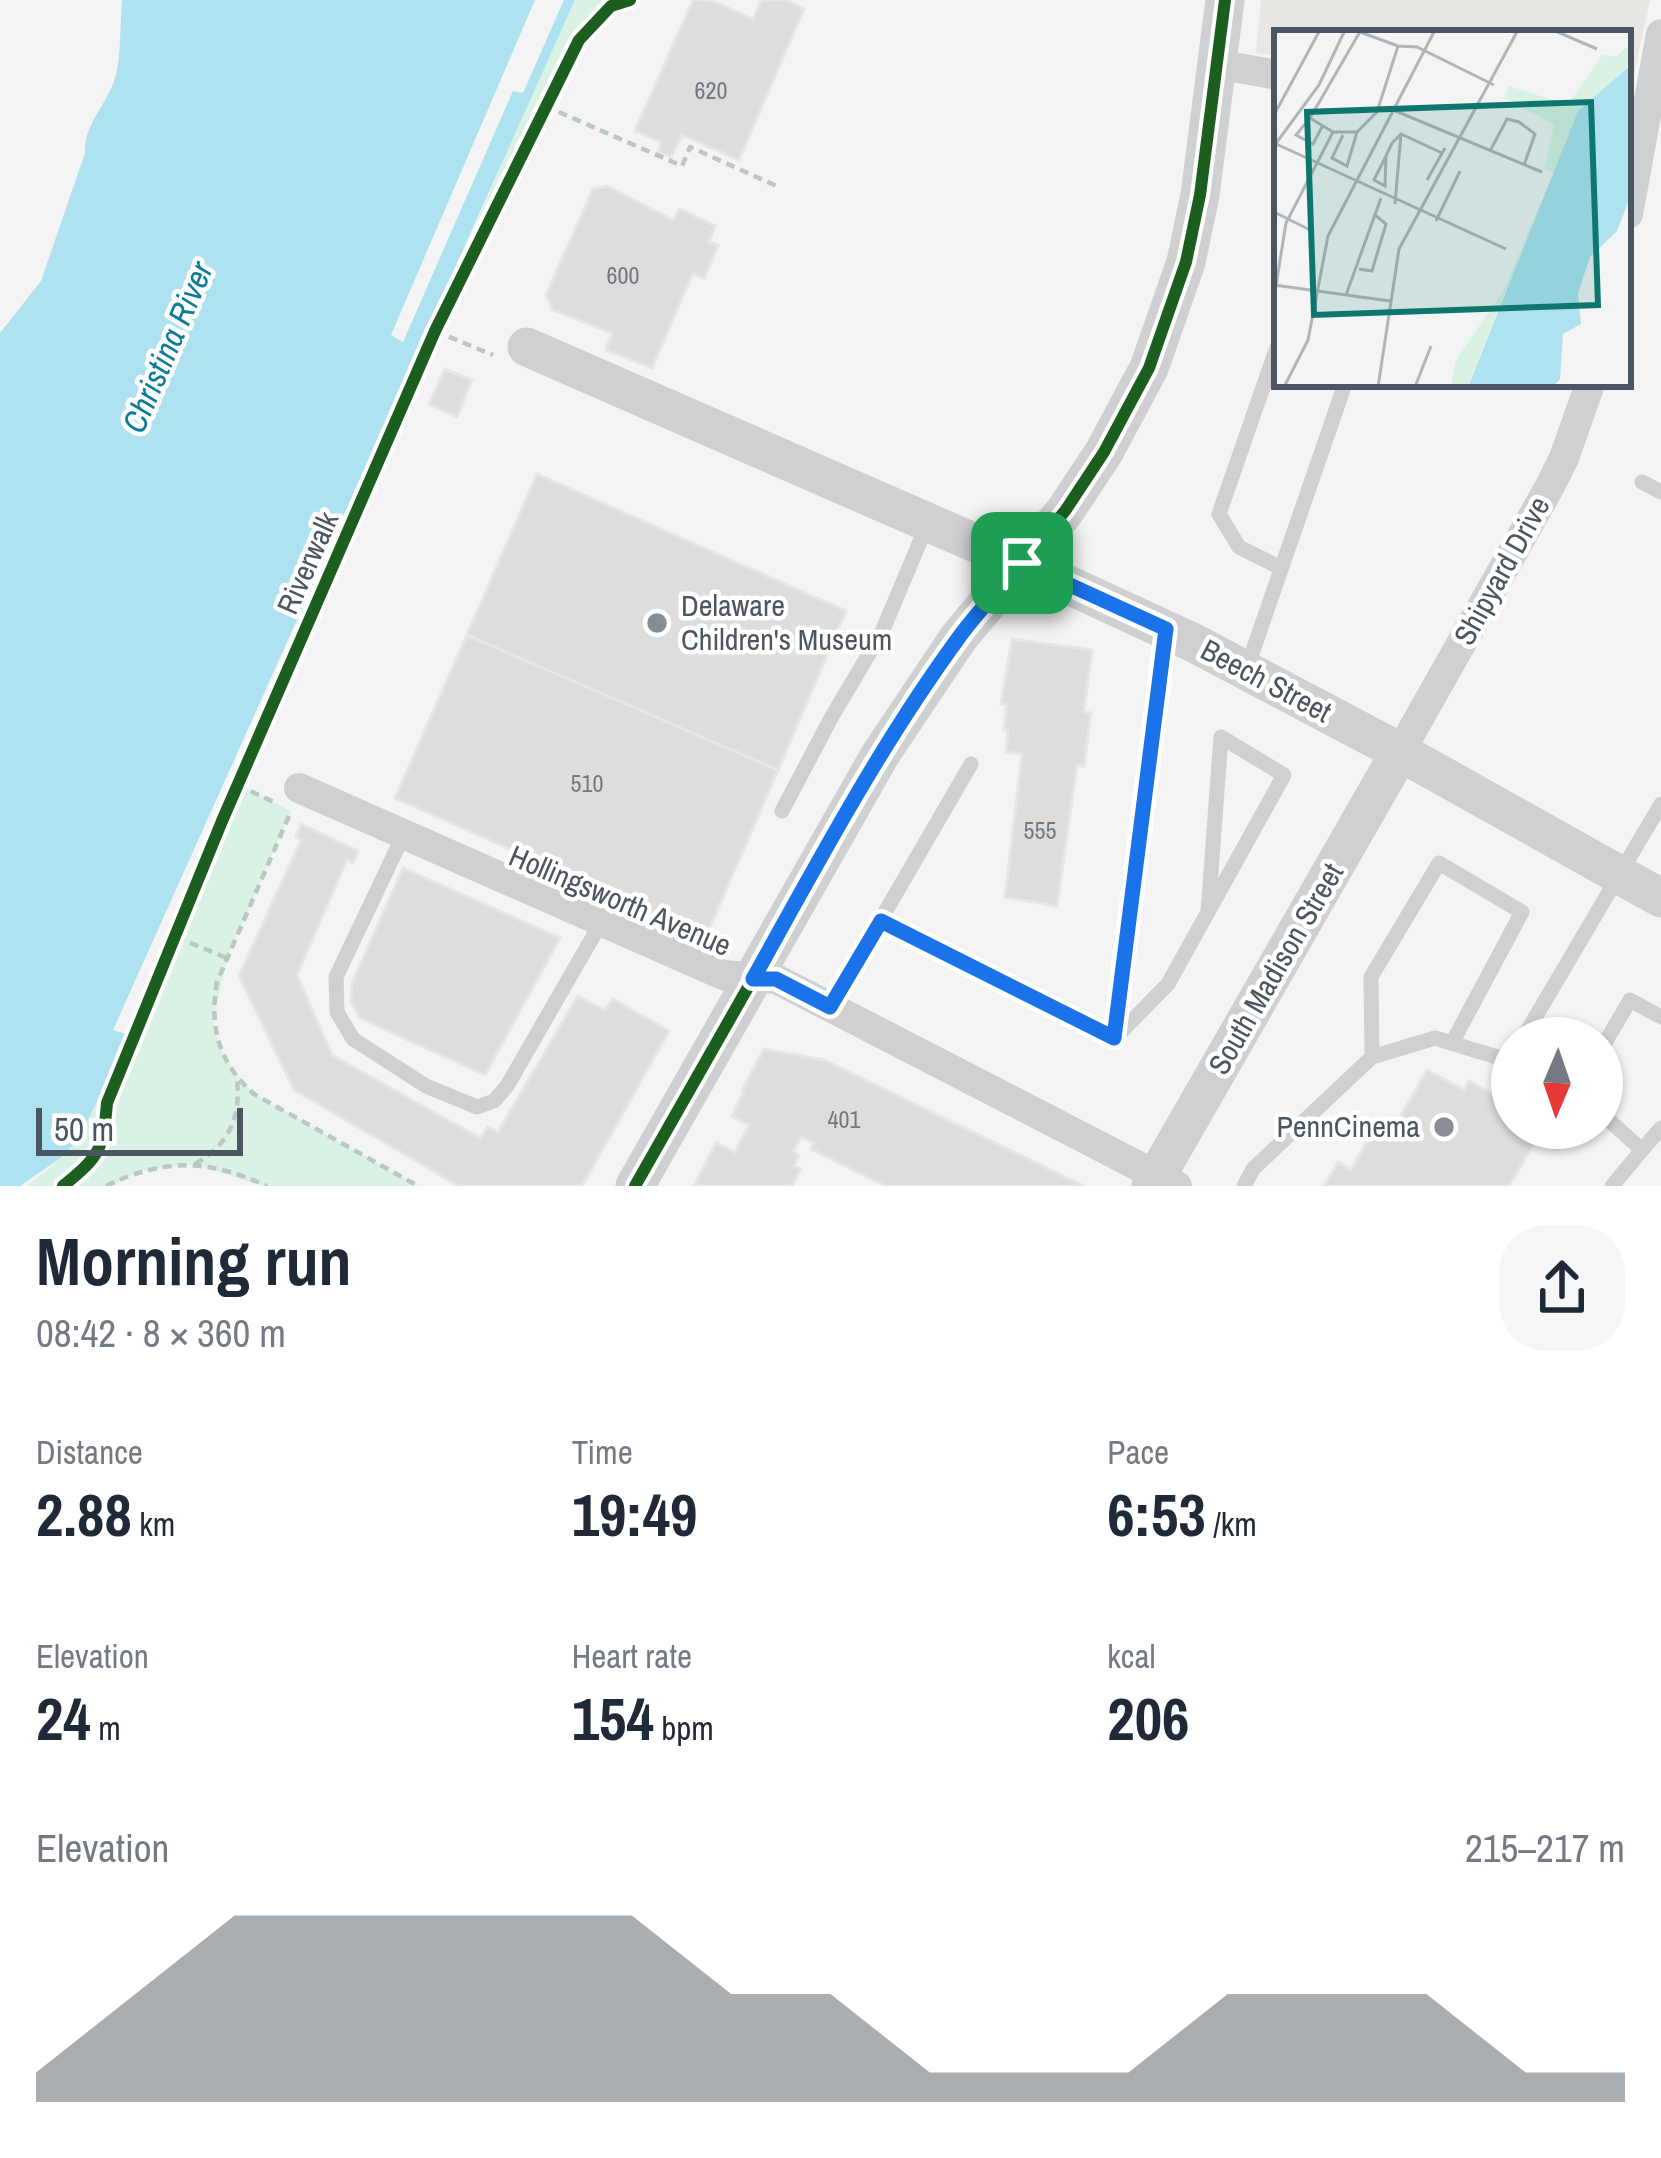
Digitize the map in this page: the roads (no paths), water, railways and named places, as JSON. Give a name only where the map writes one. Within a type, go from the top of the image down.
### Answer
[{"type":"street","points":[[635,1186],[832,836],[913,704],[959,637],[1065,512],[1104,452],[1156,350],[1186,262],[1200,195],[1225,0]]},
{"type":"street","points":[[1631,201],[1661,34]]},
{"type":"street","points":[[1216,64],[1274,74]]},
{"type":"street","name":"Beech Street","points":[[527,347],[1166,629],[1400,752],[1661,898]]},
{"type":"street","name":"Shipyard Drive","points":[[1400,752],[1550,486],[1589,387]]},
{"type":"street","name":"South Madison Street","points":[[1162,1182],[1400,752]]},
{"type":"street","name":"Hollingsworth Avenue","points":[[299,788],[723,975],[776,979],[1162,1182]]},
{"type":"lane","points":[[1274,356],[1219,514],[1239,547],[1281,568]]},
{"type":"lane","points":[[1246,671],[1344,387]]},
{"type":"lane","points":[[1642,482],[1661,492]]},
{"type":"lane","points":[[782,811],[882,632],[928,522]]},
{"type":"lane","points":[[1114,1038],[1166,629]]},
{"type":"lane","points":[[1114,1038],[1168,984],[1208,912],[1284,775],[1221,737],[1208,912]]},
{"type":"lane","points":[[830,1007],[971,764]]},
{"type":"lane","points":[[1536,1017],[1661,803]]},
{"type":"lane","points":[[404,834],[336,977],[337,1012],[353,1039],[426,1087],[477,1107],[494,1101],[602,921]]},
{"type":"lane","points":[[1372,1057],[1371,977],[1439,863],[1522,912],[1452,1043]]},
{"type":"lane","points":[[881,921],[1114,1038]]},
{"type":"lane","points":[[1620,1017],[1630,1000],[1661,1017]]},
{"type":"lane","points":[[1244,1186],[1253,1168],[1372,1057],[1436,1037],[1491,1054]]},
{"type":"lane","points":[[1612,1186],[1661,1128]]},
{"type":"lane","points":[[1623,1133],[1642,1150]]},
{"type":"water","name":"Christina River","points":[[122,0],[575,0],[113,1030],[129,1035],[81,1135],[65,1155],[20,1186],[0,1186],[0,333],[41,281],[88,132],[114,82]]},
{"type":"place","name":"Delaware Children's Museum","points":[[657,623]]},
{"type":"place","name":"PennCinema","points":[[1444,1127]]}]
